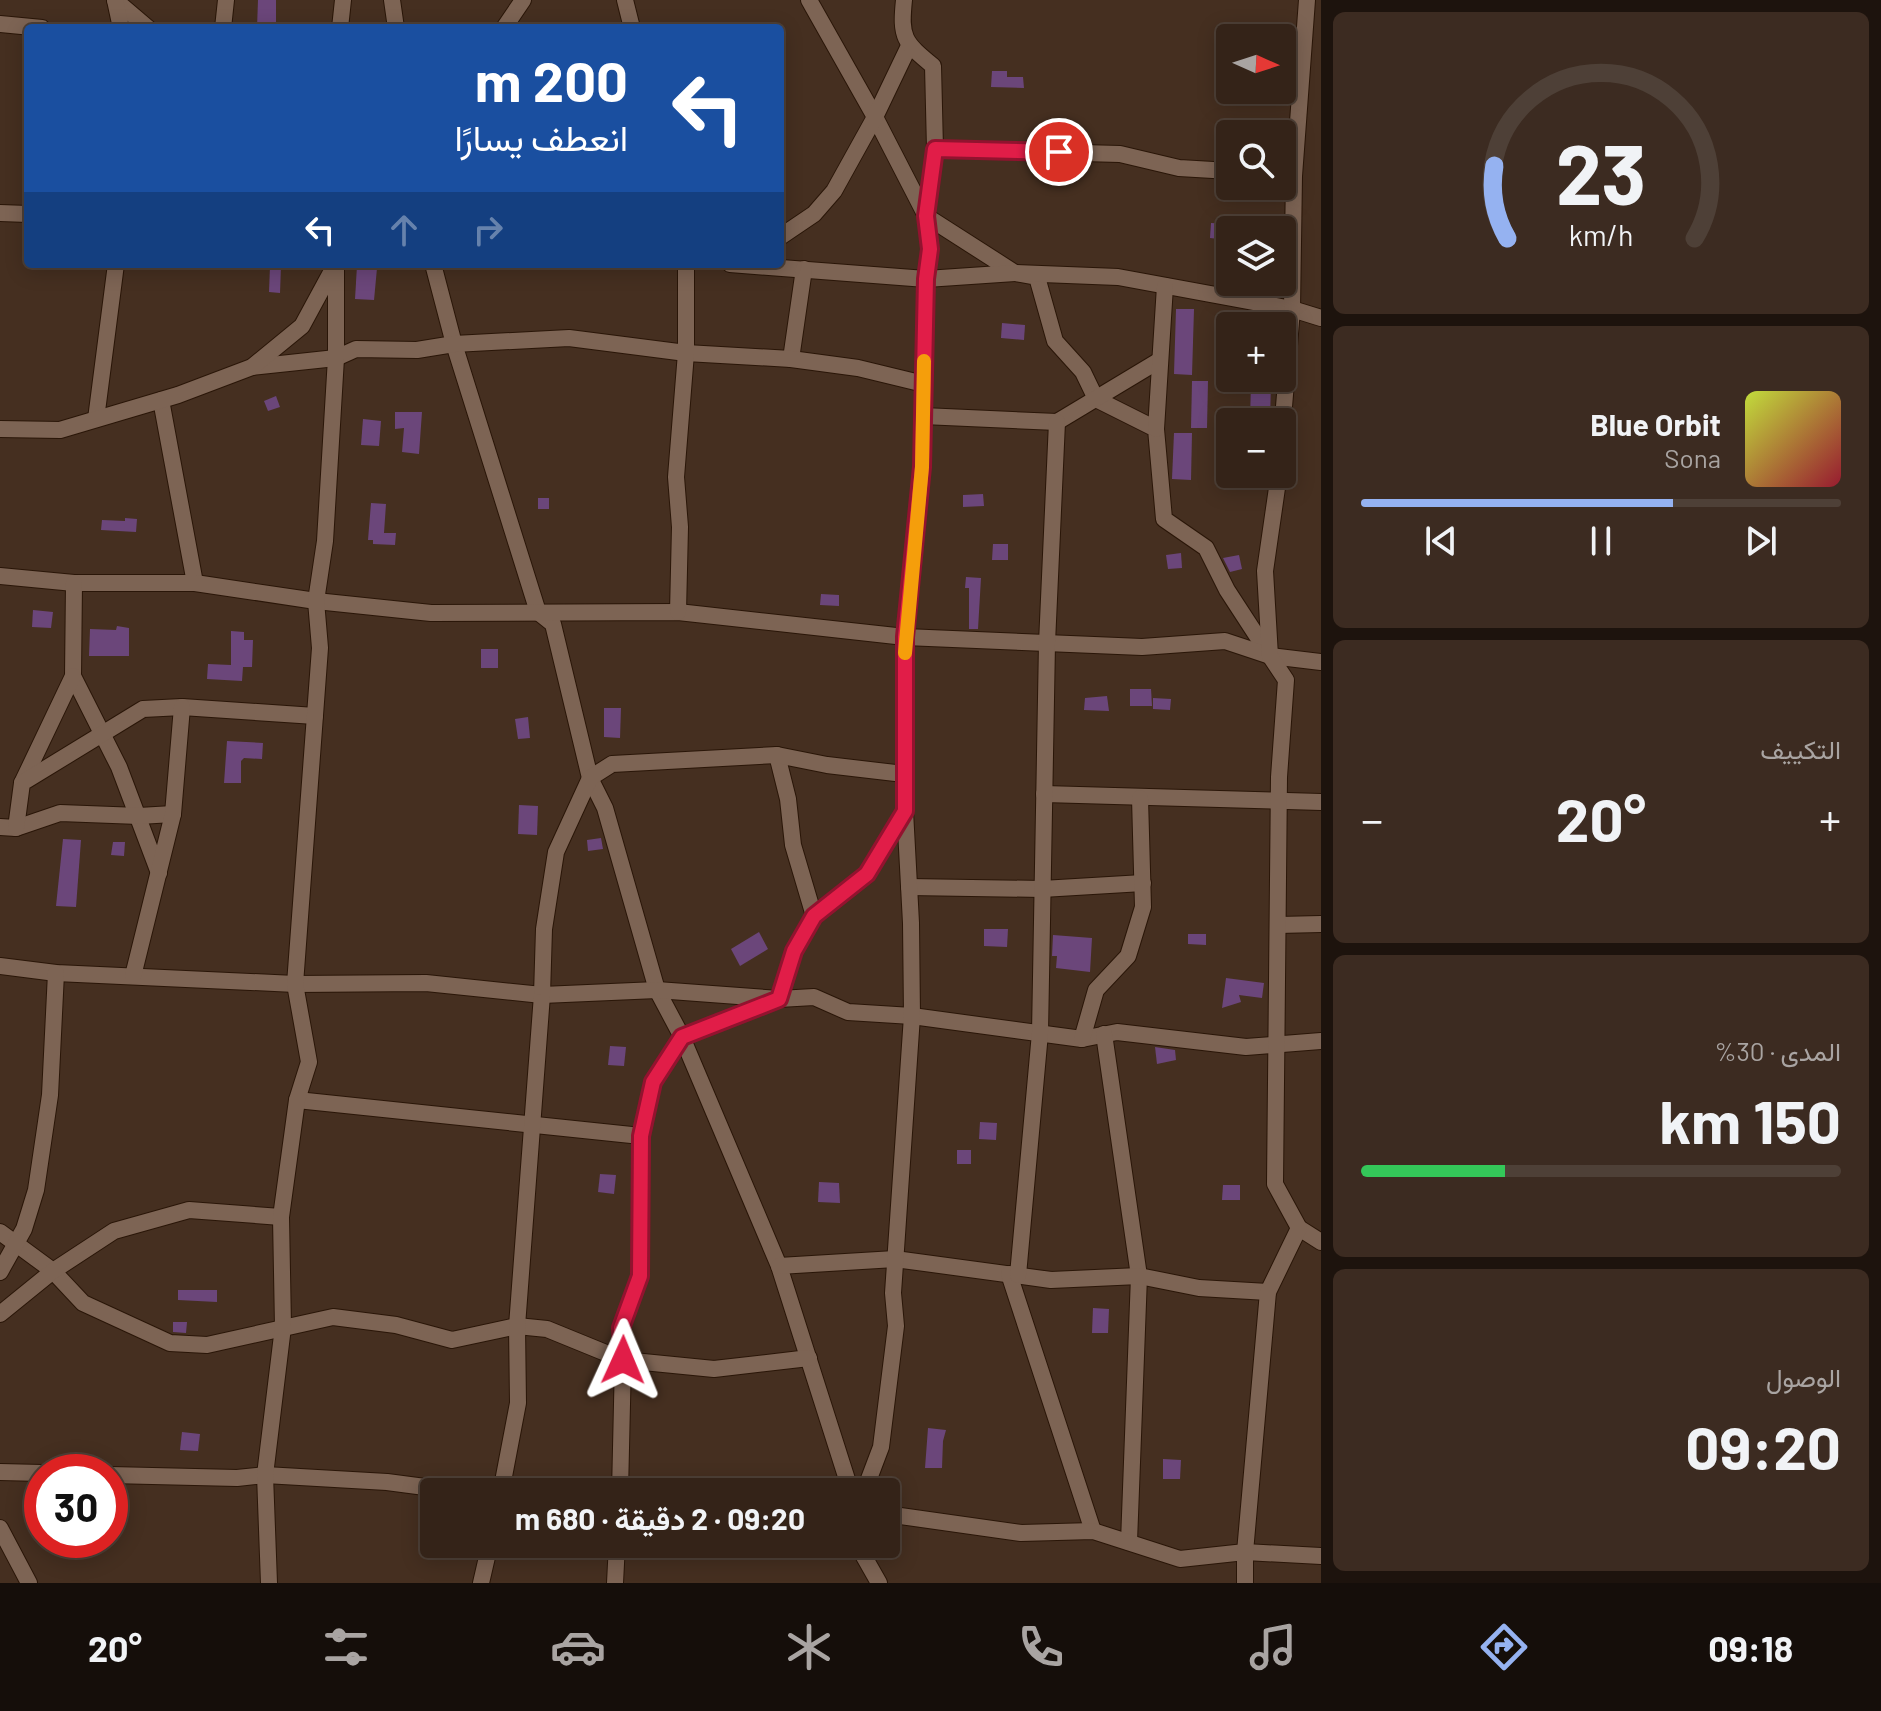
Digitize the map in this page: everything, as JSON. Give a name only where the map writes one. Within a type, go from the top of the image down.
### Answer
[{"type":"street","points":[[120,24],[115,0],[143,24]]},
{"type":"street","points":[[223,24],[226,0]]},
{"type":"street","points":[[340,24],[343,0]]},
{"type":"street","points":[[392,0],[395,24]]},
{"type":"street","points":[[507,24],[523,0]]},
{"type":"street","points":[[625,0],[631,24]]},
{"type":"street","points":[[809,0],[926,216],[1015,273],[1037,277],[1055,341],[1083,372],[1096,399],[1156,429]]},
{"type":"street","points":[[869,1478],[881,1447],[896,1326],[893,1293],[912,1016],[904,774],[905,637],[922,467],[926,279],[930,249],[926,216],[935,149],[933,66],[909,46],[901,29],[904,0]]},
{"type":"street","points":[[1294,120],[1307,0]]},
{"type":"street","points":[[0,24],[24,26]]},
{"type":"street","points":[[784,234],[814,214],[834,191],[875,117],[909,46]]},
{"type":"street","points":[[935,149],[1120,154],[1179,168],[1216,170]]},
{"type":"street","points":[[1284,408],[1292,309],[1289,200]]},
{"type":"street","points":[[0,213],[24,214]]},
{"type":"street","points":[[96,419],[115,268]]},
{"type":"street","points":[[252,367],[302,326],[334,268]]},
{"type":"street","points":[[269,1583],[265,1475],[283,1327],[281,1217],[297,1100],[309,1062],[295,984],[320,648],[316,601],[325,541],[336,358],[336,268]]},
{"type":"street","points":[[434,268],[454,344],[538,612],[553,624],[590,778],[605,808],[657,990],[682,1037],[779,1266],[847,1478]]},
{"type":"street","points":[[678,612],[680,527],[676,477],[686,353],[686,268]]},
{"type":"street","points":[[784,268],[926,279],[1015,273],[1118,277],[1292,309],[1321,318]]},
{"type":"street","points":[[791,359],[804,269]]},
{"type":"street","points":[[1165,286],[1156,429],[1164,519],[1206,548],[1227,590],[1286,680],[1279,799],[1275,1184],[1299,1228],[1321,1242]]},
{"type":"street","points":[[0,429],[60,430],[161,400],[252,367],[336,358],[356,349],[417,350],[454,344],[569,338],[686,353],[791,359],[858,368],[924,384]]},
{"type":"street","points":[[923,416],[1057,422],[1160,360]]},
{"type":"street","points":[[161,400],[195,583]]},
{"type":"street","points":[[1057,422],[1047,643],[1040,1033],[1014,1275],[1093,1531]]},
{"type":"street","points":[[1270,656],[1265,571],[1277,488]]},
{"type":"street","points":[[0,576],[74,583],[195,583],[316,601],[431,613],[678,612],[905,637],[1142,647],[1225,641],[1270,656],[1321,662]]},
{"type":"street","points":[[8,827],[22,783],[73,676],[74,583]]},
{"type":"street","points":[[73,676],[104,733],[159,873]]},
{"type":"street","points":[[22,783],[143,709],[182,707],[315,716]]},
{"type":"street","points":[[133,976],[173,814],[182,707]]},
{"type":"street","points":[[504,1478],[518,1403],[517,1326],[542,995],[544,929],[556,852],[590,778],[612,764],[777,755],[827,765],[904,774]]},
{"type":"street","points":[[777,755],[788,799],[793,845],[814,916]]},
{"type":"street","points":[[1044,794],[1321,802]]},
{"type":"street","points":[[1082,1039],[1096,990],[1128,956],[1143,907],[1140,798]]},
{"type":"street","points":[[779,999],[794,951],[814,916],[867,874],[905,811]]},
{"type":"street","points":[[8,827],[60,813],[173,814]]},
{"type":"street","points":[[909,887],[1042,889],[1143,883]]},
{"type":"street","points":[[1278,925],[1321,924]]},
{"type":"street","points":[[0,966],[56,973],[295,984],[426,983],[542,995],[657,990],[779,999],[814,997],[848,1012],[912,1016],[1082,1039],[1117,1032],[1246,1047],[1321,1041]]},
{"type":"street","points":[[0,1272],[28,1216],[41,1159],[50,1095],[56,973]]},
{"type":"street","points":[[620,1478],[621,1328],[640,1276],[641,1136],[653,1082],[682,1037],[779,999]]},
{"type":"street","points":[[1104,1034],[1139,1276],[1129,1542]]},
{"type":"street","points":[[297,1100],[641,1136]]},
{"type":"street","points":[[0,1314],[53,1271],[114,1231],[189,1210],[281,1217]]},
{"type":"street","points":[[1245,1583],[1245,1552],[1268,1292],[1299,1228]]},
{"type":"street","points":[[0,1232],[53,1271],[83,1303],[170,1343],[207,1345],[333,1317],[396,1325],[452,1340],[517,1326],[547,1329],[623,1360],[714,1369],[809,1358]]},
{"type":"street","points":[[779,1266],[895,1259],[1051,1280],[1139,1276],[1199,1288],[1268,1292]]},
{"type":"street","points":[[0,1472],[24,1473]]},
{"type":"street","points":[[128,1475],[237,1478],[265,1475],[420,1486]]},
{"type":"street","points":[[900,1516],[1021,1533],[1093,1531],[1180,1559],[1245,1552],[1321,1556]]},
{"type":"street","points":[[0,1528],[29,1583]]},
{"type":"street","points":[[481,1583],[487,1558]]},
{"type":"street","points":[[615,1583],[616,1558]]},
{"type":"street","points":[[865,1558],[879,1583]]},
{"type":"building","points":[[258,0],[276,0],[276,24],[257,24]]},
{"type":"building","points":[[992,71],[1007,71],[1007,77],[1023,77],[1024,88],[991,87]]},
{"type":"building","points":[[1211,223],[1216,223],[1216,239],[1210,238]]},
{"type":"building","points":[[270,268],[281,268],[280,293],[269,292]]},
{"type":"building","points":[[357,268],[377,268],[374,300],[355,299]]},
{"type":"building","points":[[1176,309],[1194,309],[1192,375],[1174,374]]},
{"type":"building","points":[[1002,323],[1025,325],[1024,340],[1001,338]]},
{"type":"building","points":[[1192,381],[1208,381],[1207,428],[1191,428]]},
{"type":"building","points":[[1251,392],[1271,392],[1270,408],[1250,408]]},
{"type":"building","points":[[276,396],[280,407],[268,411],[264,401]]},
{"type":"building","points":[[395,412],[422,412],[419,454],[402,452],[404,428],[395,429]]},
{"type":"building","points":[[363,419],[381,421],[379,446],[361,445]]},
{"type":"building","points":[[1174,433],[1192,433],[1191,480],[1172,479]]},
{"type":"building","points":[[983,494],[984,506],[963,507],[963,495]]},
{"type":"building","points":[[538,498],[549,498],[549,509],[538,509]]},
{"type":"building","points":[[371,503],[386,504],[384,533],[396,533],[395,545],[373,544],[373,540],[368,540]]},
{"type":"building","points":[[125,518],[137,519],[136,532],[101,530],[102,520],[125,521]]},
{"type":"building","points":[[993,544],[1008,544],[1008,560],[992,560]]},
{"type":"building","points":[[1181,553],[1182,568],[1168,569],[1166,555]]},
{"type":"building","points":[[1239,555],[1242,569],[1230,572],[1223,558]]},
{"type":"building","points":[[966,577],[981,578],[978,629],[969,629]]},
{"type":"building","points":[[821,594],[839,595],[839,606],[820,605]]},
{"type":"building","points":[[33,610],[53,612],[51,628],[32,627]]},
{"type":"building","points":[[117,626],[129,628],[129,656],[89,656],[90,629],[116,630]]},
{"type":"building","points":[[231,631],[244,632],[244,640],[253,640],[252,667],[243,667],[242,681],[207,679],[208,664],[231,665]]},
{"type":"building","points":[[481,649],[498,649],[498,668],[481,668]]},
{"type":"building","points":[[1130,689],[1151,689],[1152,706],[1130,706]]},
{"type":"building","points":[[1107,696],[1109,711],[1084,710],[1085,698]]},
{"type":"building","points":[[1153,698],[1171,699],[1170,710],[1153,709]]},
{"type":"building","points":[[604,708],[621,708],[620,738],[604,737]]},
{"type":"building","points":[[528,717],[530,738],[518,739],[515,719]]},
{"type":"building","points":[[227,741],[263,743],[262,759],[244,758],[241,761],[241,783],[224,783]]},
{"type":"building","points":[[519,805],[538,806],[537,835],[518,834]]},
{"type":"building","points":[[601,838],[603,849],[588,851],[587,840]]},
{"type":"building","points":[[63,839],[81,840],[76,907],[56,906]]},
{"type":"building","points":[[113,842],[125,842],[124,856],[111,855]]},
{"type":"building","points":[[984,929],[1008,929],[1007,947],[984,946]]},
{"type":"building","points":[[759,932],[768,949],[740,966],[731,949]]},
{"type":"building","points":[[1188,934],[1206,934],[1206,945],[1188,944]]},
{"type":"building","points":[[1053,935],[1092,938],[1090,972],[1056,968],[1057,956],[1052,956]]},
{"type":"building","points":[[1226,978],[1264,983],[1262,998],[1239,995],[1241,1002],[1222,1008]]},
{"type":"building","points":[[610,1046],[626,1047],[624,1066],[608,1065]]},
{"type":"building","points":[[1155,1047],[1175,1050],[1176,1060],[1157,1064]]},
{"type":"building","points":[[980,1122],[997,1123],[996,1140],[979,1139]]},
{"type":"building","points":[[957,1150],[971,1150],[971,1164],[957,1164]]},
{"type":"building","points":[[600,1174],[616,1175],[614,1194],[598,1192]]},
{"type":"building","points":[[819,1182],[839,1183],[840,1203],[818,1202]]},
{"type":"building","points":[[1223,1185],[1240,1185],[1240,1200],[1222,1200]]},
{"type":"building","points":[[178,1290],[217,1290],[217,1302],[178,1300]]},
{"type":"building","points":[[1093,1308],[1109,1309],[1108,1333],[1092,1333]]},
{"type":"building","points":[[173,1322],[187,1322],[186,1333],[173,1332]]},
{"type":"building","points":[[928,1428],[946,1430],[942,1468],[925,1468]]},
{"type":"building","points":[[182,1432],[200,1434],[198,1451],[180,1450]]},
{"type":"building","points":[[1163,1459],[1181,1460],[1180,1479],[1163,1479]]},
{"type":"slow traffic","points":[[905,653],[922,467],[924,361]]},
{"type":"route","points":[[623,1360],[621,1328],[640,1276],[641,1136],[653,1082],[682,1037],[779,999],[794,951],[814,916],[867,874],[905,811],[905,637],[922,467],[926,279],[930,249],[926,216],[935,149],[1059,152]]}]
